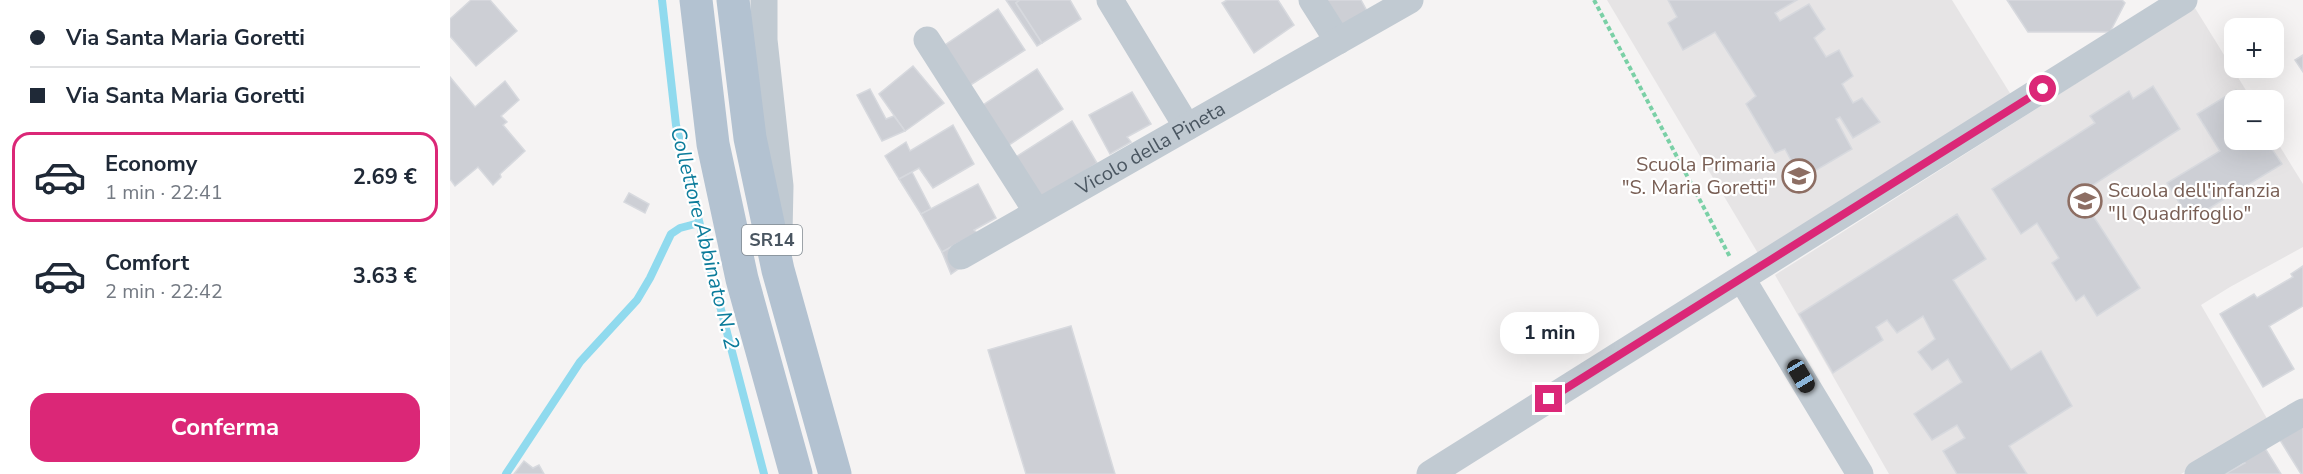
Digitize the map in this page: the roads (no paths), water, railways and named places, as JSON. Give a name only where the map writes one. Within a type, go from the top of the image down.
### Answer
[{"type":"main road","name":"SR14","points":[[696,0],[716,156],[742,279],[796,474]]},
{"type":"main road","name":"SR14","points":[[733,0],[750,138],[778,270],[835,473]]},
{"type":"street","points":[[764,0],[764,40],[780,186],[778,270]]},
{"type":"street","points":[[1110,0],[1187,127]]},
{"type":"street","points":[[1311,0],[1338,41]]},
{"type":"street","name":"Vicolo della Pineta","points":[[961,256],[1410,0]]},
{"type":"street","points":[[1430,474],[2184,0]]},
{"type":"street","points":[[927,40],[1037,212]]},
{"type":"street","points":[[1742,279],[1860,474]]},
{"type":"street","points":[[2198,474],[2303,412]]},
{"type":"waterway","name":"Collettore Abbinato N. 2","points":[[662,0],[676,125],[764,474]]},
{"type":"waterway","points":[[506,474],[580,362],[637,300],[671,234],[680,228],[699,223]]},
{"type":"place","name":"Scuola Primaria \"S. Maria Goretti\"","points":[[1799,176]]},
{"type":"place","name":"Scuola dell'infanzia \"Il Quadrifoglio\"","points":[[2085,201]]}]
